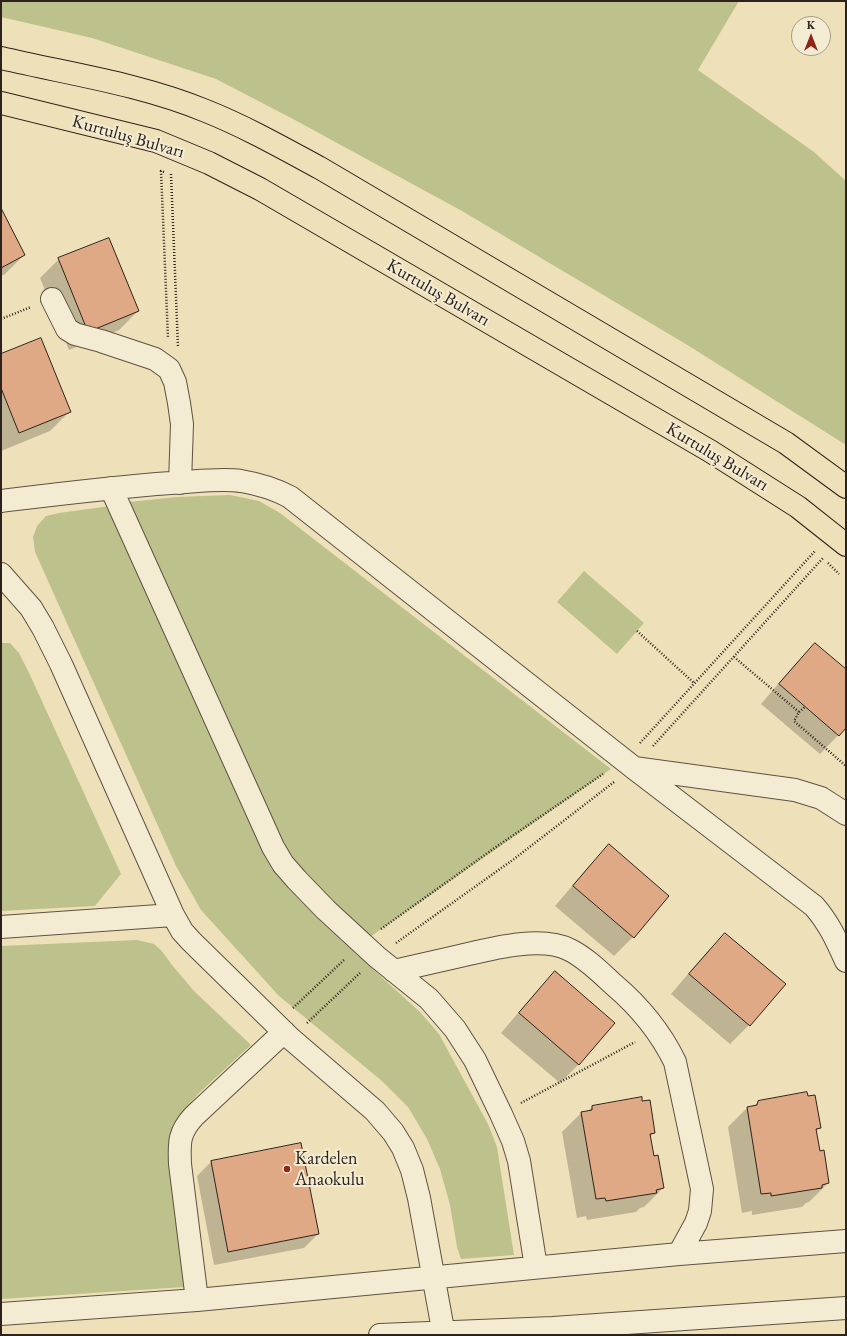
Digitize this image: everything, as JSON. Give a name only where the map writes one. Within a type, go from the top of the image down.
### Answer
[{"type":"highway","points":[[1,58],[101,80],[159,95],[205,111],[258,134],[320,168],[786,443],[846,487]]},
{"type":"highway","name":"Kurtuluş Bulvarı","points":[[1,103],[156,141],[209,163],[260,190],[710,451],[798,507],[846,545]]},
{"type":"street","points":[[52,299],[66,329],[75,334],[155,359],[169,369],[175,382],[182,424],[180,483]]},
{"type":"street","points":[[1,500],[110,488],[180,483],[240,481],[258,484],[276,490],[290,497],[634,768],[814,906],[824,917],[832,930],[846,961]]},
{"type":"street","points":[[110,488],[273,846],[284,864],[326,910],[369,950],[429,1000],[456,1029],[475,1060],[501,1114],[519,1161],[536,1267]]},
{"type":"street","points":[[1,574],[31,608],[43,628],[61,664],[173,916],[182,931],[283,1031],[375,1111],[393,1132],[403,1148],[412,1170],[419,1198],[444,1334]]},
{"type":"street","points":[[634,768],[795,790],[821,798],[846,814]]},
{"type":"street","points":[[1,926],[173,916]]},
{"type":"street","points":[[394,970],[516,944],[537,943],[569,949],[582,957],[625,994],[652,1023],[667,1045],[675,1062],[702,1189],[700,1211],[696,1223],[679,1254]]},
{"type":"street","points":[[197,1300],[180,1164],[179,1146],[181,1134],[186,1125],[194,1116],[283,1031]]},
{"type":"street","points":[[1,1314],[197,1300],[679,1254],[846,1241]]},
{"type":"street","points":[[380,1335],[554,1332],[846,1308]]},
{"type":"path","points":[[161,171],[169,369]]},
{"type":"path","points":[[171,174],[178,349]]},
{"type":"path","points":[[1,319],[52,299]]},
{"type":"path","points":[[823,558],[840,574]]},
{"type":"path","points":[[637,631],[694,683]]},
{"type":"path","points":[[734,657],[799,712]]},
{"type":"path","points":[[805,707],[799,712],[794,720],[846,766]]},
{"type":"path","points":[[283,1031],[369,950]]},
{"type":"path","points":[[283,1031],[369,950]]},
{"type":"path","points":[[501,1114],[657,1030]]},
{"type":"green space","points":[[1,1],[739,1],[698,70],[814,152],[846,181],[846,445],[689,346],[462,211],[293,119],[216,79],[92,38],[1,17]]},
{"type":"green space","points":[[230,495],[259,501],[280,513],[611,769],[370,937],[312,883],[283,846],[129,502],[177,497]]},
{"type":"green space","points":[[110,506],[272,869],[321,922],[420,1012],[439,1034],[488,1124],[497,1147],[514,1255],[461,1259],[457,1247],[450,1205],[440,1169],[427,1139],[408,1107],[382,1081],[279,996],[201,910],[176,866],[35,552],[33,537],[37,526],[46,516]]},
{"type":"green space","points":[[584,571],[644,623],[617,654],[557,602]]},
{"type":"green space","points":[[1,643],[10,643],[19,653],[121,874],[95,906],[1,911]]},
{"type":"green space","points":[[137,940],[154,944],[161,950],[194,991],[251,1045],[198,1094],[174,1123],[170,1137],[169,1151],[185,1287],[1,1299],[1,946]]},
{"type":"building","points":[[1,208],[25,255],[1,268]]},
{"type":"building","points":[[109,238],[139,311],[88,332],[58,258]]},
{"type":"building","points":[[41,338],[71,412],[19,433],[1,388],[1,354]]},
{"type":"building","points":[[815,643],[846,669],[846,728],[839,736],[779,684]]},
{"type":"building","points":[[609,844],[669,896],[634,938],[573,886]]},
{"type":"building","points":[[725,933],[786,984],[750,1026],[689,974]]},
{"type":"building","points":[[555,971],[615,1023],[579,1065],[519,1013]]},
{"type":"building","points":[[807,1092],[808,1096],[815,1095],[821,1128],[816,1129],[820,1151],[824,1150],[829,1183],[822,1185],[822,1188],[771,1196],[771,1193],[761,1194],[747,1107],[757,1105],[758,1101]]},
{"type":"building","points":[[642,1097],[642,1101],[650,1100],[655,1133],[650,1134],[654,1156],[658,1155],[664,1188],[656,1190],[657,1193],[606,1201],[605,1198],[596,1199],[581,1112],[592,1110],[592,1106]]},
{"type":"building","points":[[301,1143],[319,1234],[228,1252],[211,1161]]},
{"type":"place","name":"Kardelen Anaokulu","points":[[287,1169]]}]
